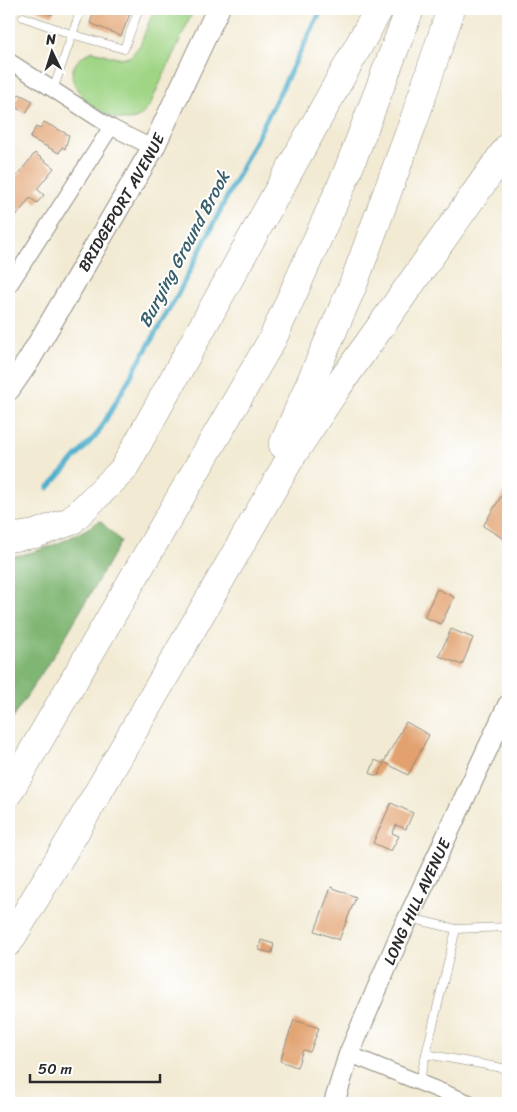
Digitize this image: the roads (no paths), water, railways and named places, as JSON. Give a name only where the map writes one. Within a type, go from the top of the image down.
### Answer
[{"type":"highway","points":[[9,538],[35,534],[71,521],[124,470],[379,9]]},
{"type":"highway","points":[[9,792],[273,338],[347,173],[410,9]]},
{"type":"highway","points":[[210,600],[281,450],[353,285],[414,120],[451,9]]},
{"type":"highway","points":[[9,942],[210,600],[291,457],[331,396],[508,148]]},
{"type":"main road","name":"BRIDGEPORT AVENUE","points":[[9,389],[29,360],[153,148],[218,9]]},
{"type":"street","points":[[9,60],[111,127],[153,148]]},
{"type":"street","points":[[9,286],[111,127]]},
{"type":"street","name":"LONG HILL AVENUE","points":[[334,1103],[349,1054],[409,918],[508,705]]},
{"type":"street","points":[[349,1054],[470,1103]]},
{"type":"lane","points":[[53,90],[81,9]]},
{"type":"lane","points":[[23,17],[71,34],[124,49],[136,12]]},
{"type":"lane","points":[[409,918],[456,929],[508,927]]},
{"type":"lane","points":[[419,1082],[456,929]]},
{"type":"lane","points":[[426,1054],[508,1069]]},
{"type":"waterway","name":"Burying Ground Brook","points":[[48,488],[98,433],[178,294],[322,9]]}]
